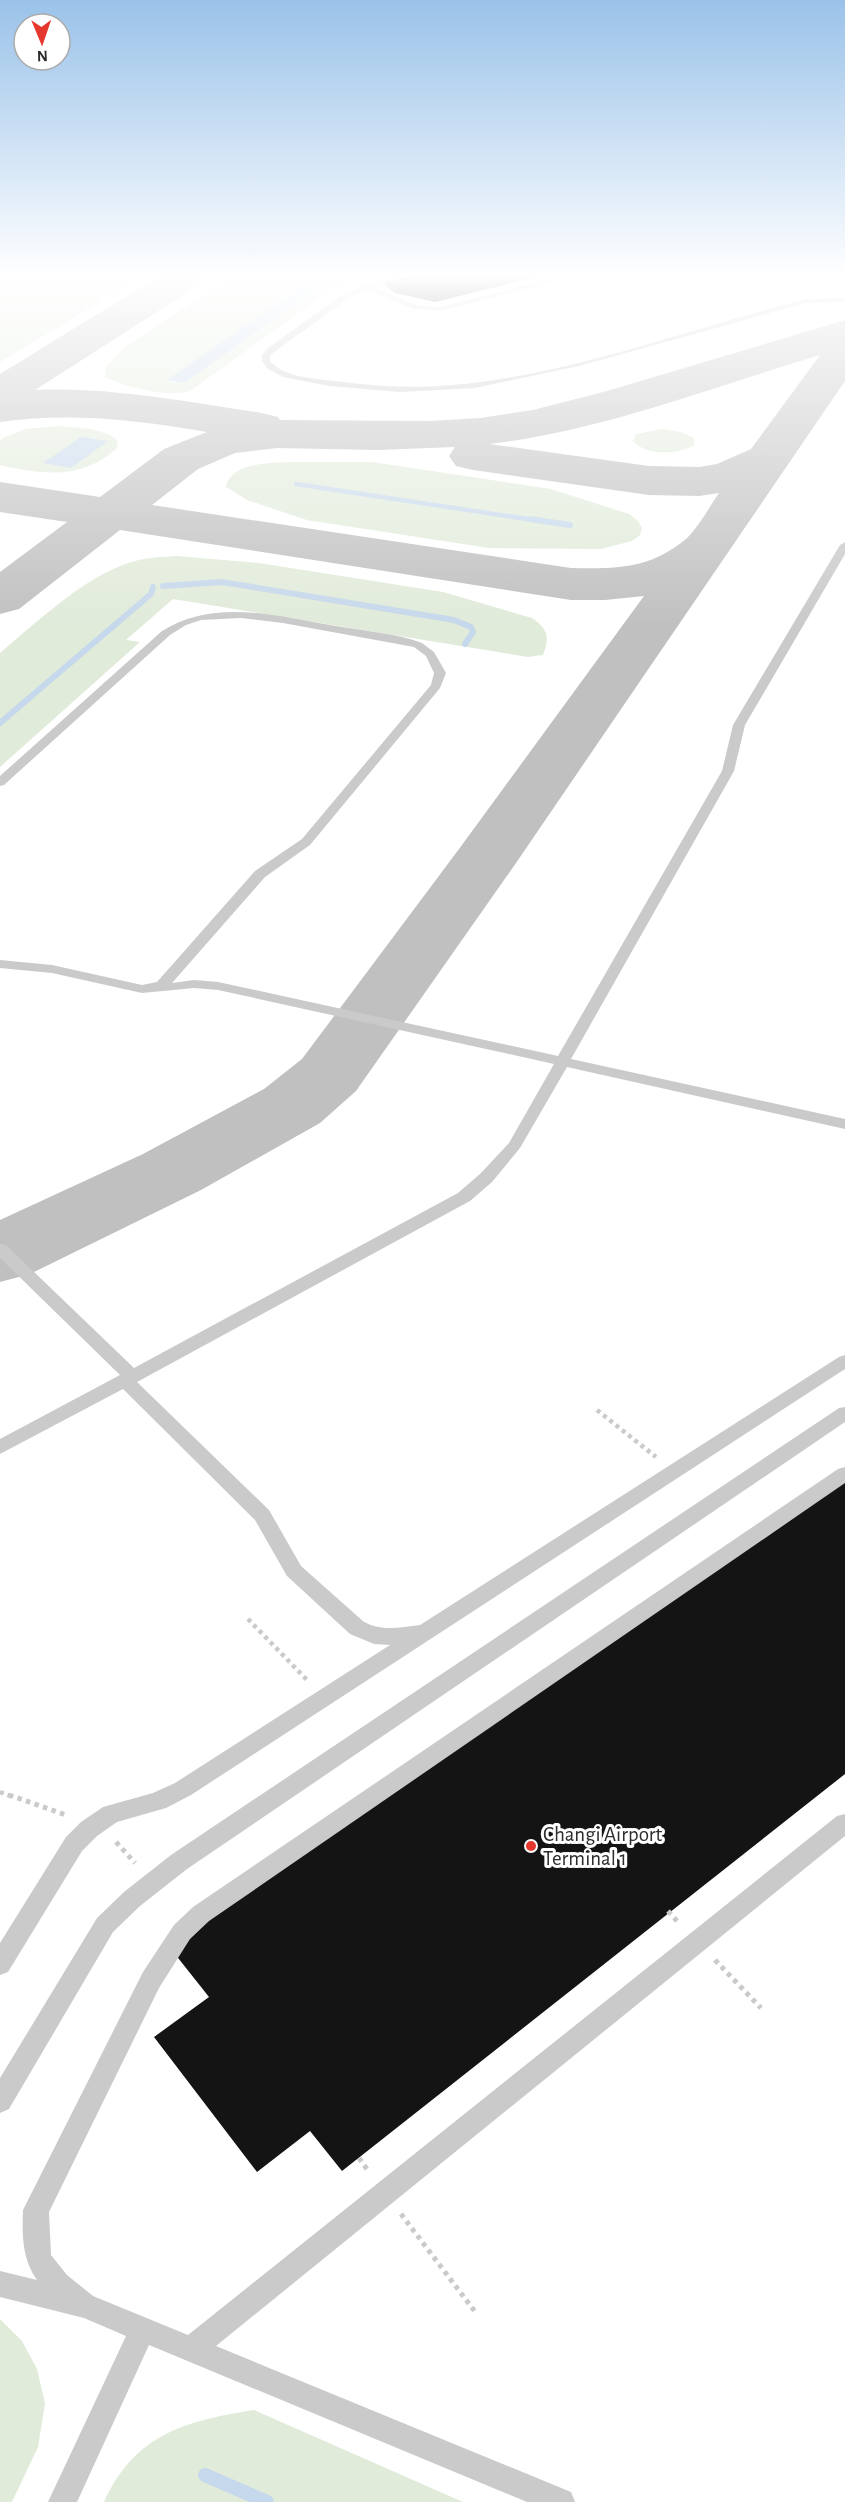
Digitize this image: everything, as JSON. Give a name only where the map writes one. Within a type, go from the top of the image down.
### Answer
[{"type":"lane","points":[[0,1448],[434,1215],[464,1197],[486,1178],[515,1145],[564,1061],[728,771],[739,725],[845,545]]},
{"type":"lane","points":[[0,782],[181,622],[234,615],[280,620],[421,645],[432,654],[440,673],[440,680],[306,842],[260,874],[166,981],[157,987],[142,989]]},
{"type":"lane","points":[[0,964],[52,969],[142,989],[162,989],[194,984],[218,986],[845,1124]]},
{"type":"lane","points":[[0,1249],[262,1515],[294,1571],[357,1628],[374,1636],[396,1637],[427,1631]]},
{"type":"lane","points":[[0,1964],[75,1844],[89,1829],[111,1814],[158,1801],[183,1789],[845,1361]]},
{"type":"lane","points":[[0,2101],[105,1925],[132,1899],[179,1862],[845,1413]]},
{"type":"lane","points":[[84,2305],[53,2281],[39,2262],[34,2237],[36,2210],[151,1980],[182,1932],[211,1908],[845,1474]]},
{"type":"lane","points":[[193,2348],[845,1823]]},
{"type":"lane","points":[[0,2284],[84,2305],[193,2348],[561,2502]]},
{"type":"lane","points":[[62,2502],[143,2329]]},
{"type":"path","points":[[359,2158],[373,2176]]},
{"type":"path","points":[[393,2204],[476,2313]]},
{"type":"green space","points":[[158,392],[187,392],[181,393]]},
{"type":"green space","points":[[57,426],[104,433],[117,440],[118,447],[105,458],[77,470],[47,472],[0,465],[0,441],[3,438],[26,429]]},
{"type":"green space","points":[[662,429],[681,432],[694,438],[694,445],[680,451],[662,452],[646,449],[633,441],[636,434]]},
{"type":"green space","points":[[291,462],[372,462],[551,489],[629,514],[638,521],[642,528],[640,535],[632,541],[601,549],[489,548],[307,520],[247,500],[226,487],[229,479],[243,468]]},
{"type":"green space","points":[[177,556],[259,563],[443,592],[532,618],[546,634],[545,649],[543,655],[528,657],[173,599],[126,640],[140,642],[0,767],[0,653],[65,599],[102,575],[139,560]]},
{"type":"green space","points":[[0,2319],[22,2341],[37,2369],[45,2403],[38,2447],[12,2502],[0,2502]]},
{"type":"green space","points":[[254,2410],[463,2502],[104,2502],[131,2460],[147,2446],[184,2426],[206,2419]]},
{"type":"water","points":[[81,437],[108,441],[71,468],[43,463]]},
{"type":"building","name":"Changi Airport Terminal 1","points":[[845,1478],[845,1774],[342,2171],[310,2131],[257,2172],[154,2037],[209,1997],[167,1944]]},
{"type":"waterway","points":[[296,484],[540,521]]},
{"type":"waterway","points":[[530,519],[570,525]]},
{"type":"waterway","points":[[163,586],[222,582],[454,620],[471,627],[473,632],[465,644]]},
{"type":"waterway","points":[[0,723],[151,594],[153,587]]},
{"type":"waterway","points":[[205,2475],[267,2502]]},
{"type":"taxiway","points":[[110,514],[181,459],[203,448],[227,441],[277,434],[378,436],[480,431],[533,424],[654,392]]},
{"type":"taxiway","points":[[0,1254],[172,1172],[292,1106],[329,1075],[483,863],[816,392]]},
{"type":"taxiway","points":[[0,408],[32,404],[98,404],[164,411],[262,427]]},
{"type":"taxiway","points":[[473,456],[625,478],[674,482],[723,478],[745,471],[766,460]]},
{"type":"taxiway","points":[[0,497],[110,514]]},
{"type":"taxiway","points":[[0,598],[110,514]]},
{"type":"taxiway","points":[[110,514],[571,584],[623,583],[659,576],[690,562],[702,550]]},
{"type":"place","name":"Changi Airport Terminal 1","points":[[531,1846]]}]
